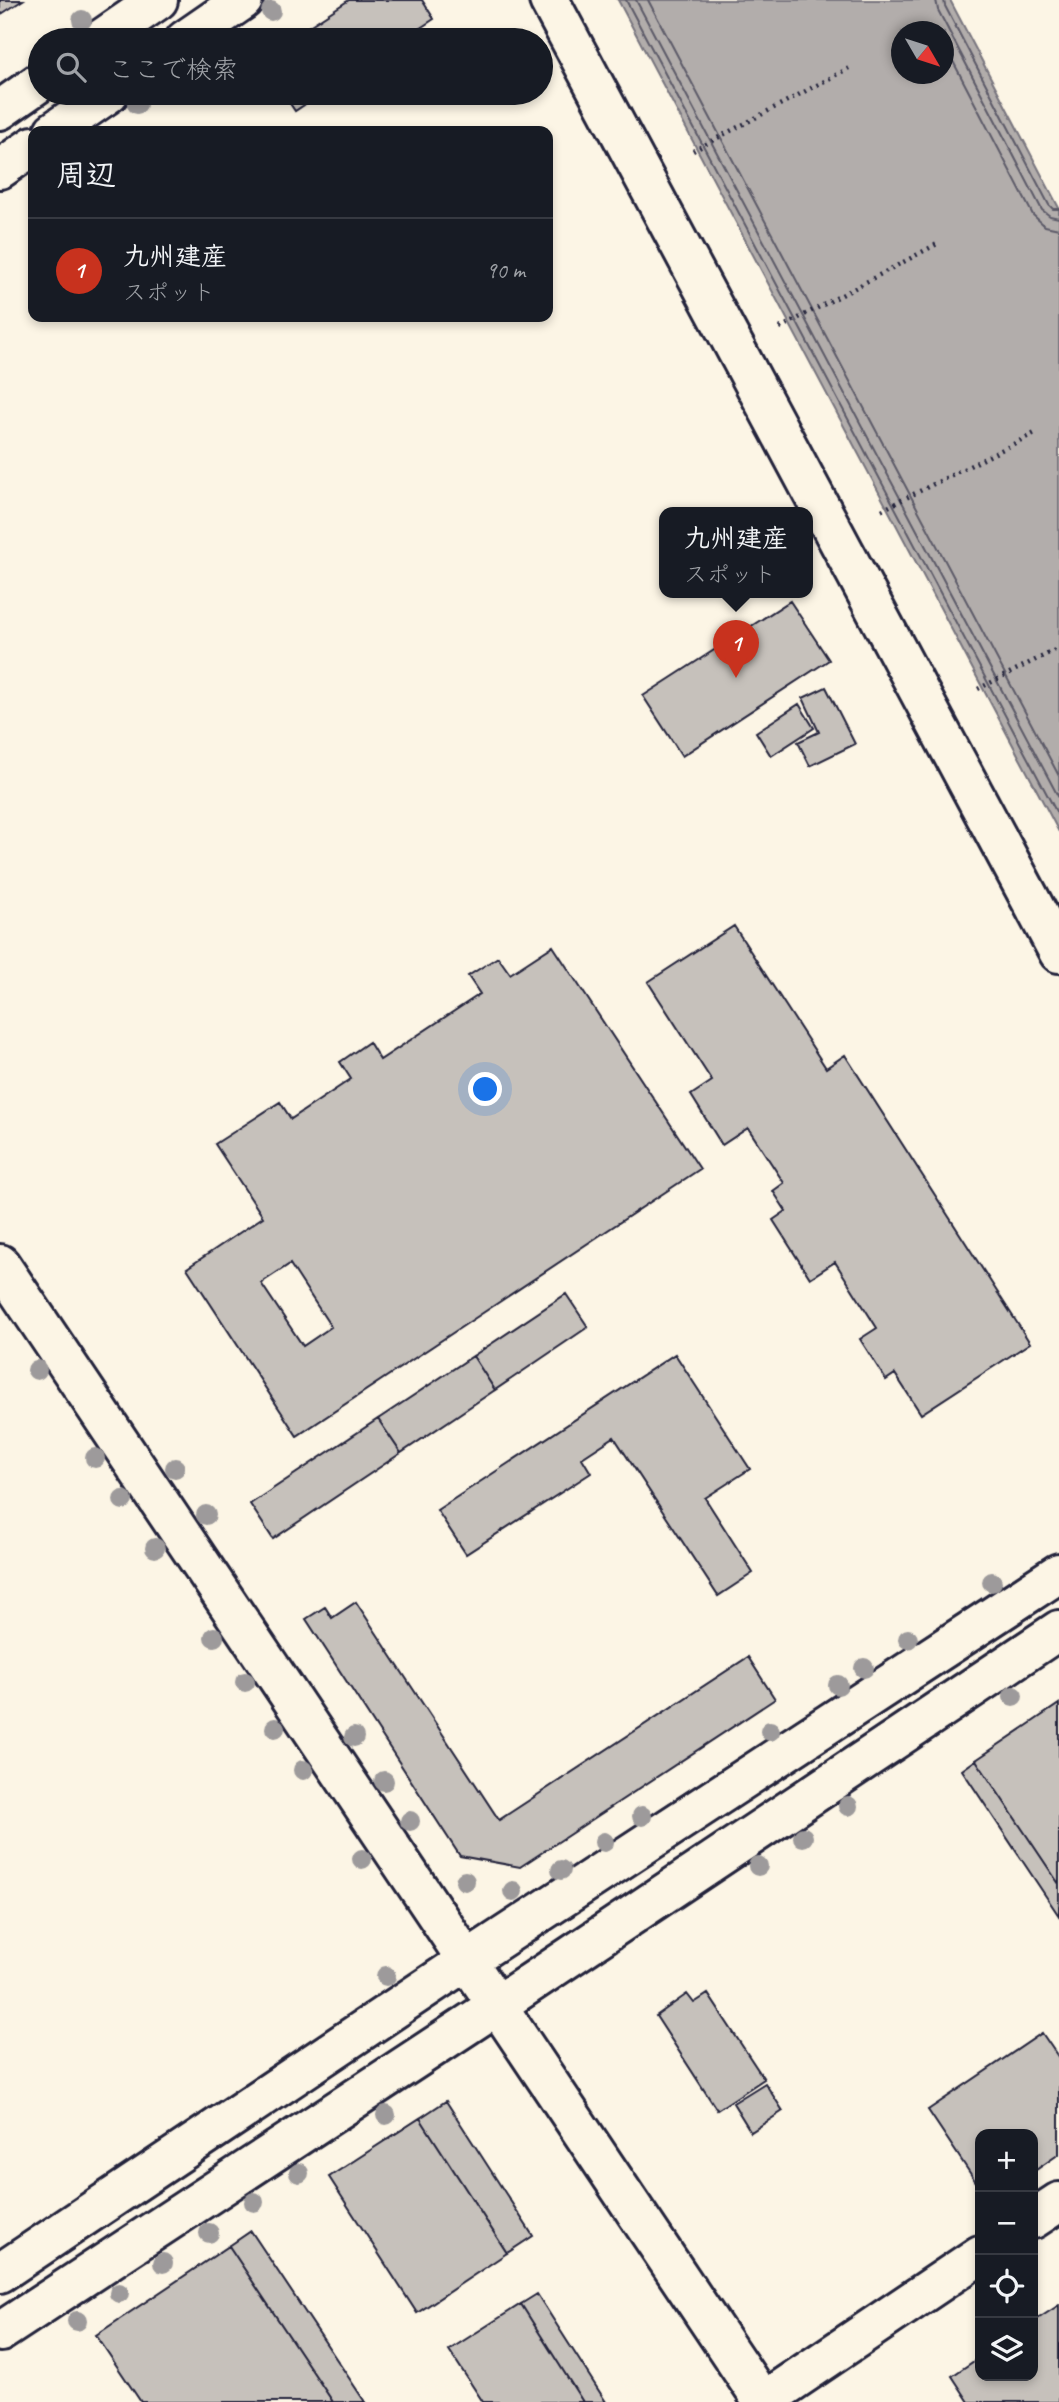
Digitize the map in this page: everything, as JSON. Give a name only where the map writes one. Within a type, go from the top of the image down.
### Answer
[{"type":"street","points":[[117,28],[158,0]]},
{"type":"street","points":[[202,28],[243,0]]},
{"type":"street","points":[[549,0],[1059,953]]},
{"type":"street","points":[[0,110],[28,90]]},
{"type":"street","points":[[61,126],[92,105]]},
{"type":"street","points":[[0,169],[28,149]]},
{"type":"street","points":[[0,1264],[762,2402],[975,2258]]},
{"type":"street","points":[[0,2273],[466,1961],[1059,1573]]},
{"type":"street","points":[[0,2332],[496,2006],[1059,1630]]},
{"type":"street","points":[[1038,2216],[1059,2202]]},
{"type":"path","points":[[693,151],[849,68]]},
{"type":"path","points":[[780,328],[937,244]]},
{"type":"path","points":[[882,510],[1037,432]]},
{"type":"path","points":[[978,689],[1059,648]]},
{"type":"water","points":[[618,0],[950,0],[1059,208],[1059,832]]},
{"type":"building","points":[[0,0],[23,0],[0,15]]},
{"type":"building","points":[[349,0],[422,0],[434,19],[420,28],[306,28]]},
{"type":"building","points":[[291,105],[304,105],[295,111]]},
{"type":"building","points":[[790,601],[829,660],[682,756],[643,696]]},
{"type":"building","points":[[826,687],[855,744],[810,766],[798,742],[819,732],[803,698]]},
{"type":"building","points":[[799,704],[814,728],[771,756],[756,732]]},
{"type":"building","points":[[734,926],[826,1068],[845,1055],[1030,1343],[921,1414],[895,1374],[886,1380],[860,1339],[877,1328],[835,1262],[810,1278],[773,1220],[786,1211],[773,1191],[784,1183],[748,1128],[722,1145],[691,1095],[712,1081],[648,982]]},
{"type":"building","points":[[553,946],[700,1169],[297,1436],[187,1268],[263,1217],[215,1144],[280,1102],[291,1119],[351,1079],[340,1062],[369,1042],[380,1060],[480,994],[468,976],[498,957],[510,974]],"holes":[[[290,1264],[331,1327],[303,1346],[261,1283]]]},
{"type":"building","points":[[566,1294],[588,1327],[495,1390],[473,1356]]},
{"type":"building","points":[[675,1354],[750,1469],[705,1498],[753,1573],[718,1596],[614,1437],[582,1458],[591,1473],[466,1554],[437,1510]]},
{"type":"building","points":[[473,1356],[495,1390],[401,1453],[378,1419]]},
{"type":"building","points":[[378,1419],[401,1453],[273,1539],[250,1504]]},
{"type":"building","points":[[356,1602],[499,1820],[748,1657],[775,1699],[520,1867],[460,1856],[306,1619],[325,1607],[332,1618]]},
{"type":"building","points":[[1059,1704],[1059,1884],[976,1760]]},
{"type":"building","points":[[976,1760],[1059,1884],[1059,1916],[962,1770]]},
{"type":"building","points":[[687,1994],[694,2003],[708,1994],[764,2079],[717,2110],[656,2016]]},
{"type":"building","points":[[1042,2033],[1059,2058],[1059,2154],[1038,2169],[1038,2129],[975,2129],[975,2180],[928,2110]]},
{"type":"building","points":[[765,2083],[783,2111],[751,2132],[733,2103]]},
{"type":"building","points":[[446,2101],[533,2236],[507,2253],[420,2118]]},
{"type":"building","points":[[420,2118],[507,2253],[417,2313],[329,2177]]},
{"type":"building","points":[[251,2231],[365,2402],[333,2402],[229,2246]]},
{"type":"building","points":[[229,2246],[333,2402],[141,2402],[96,2335]]},
{"type":"building","points":[[537,2294],[606,2402],[583,2402],[521,2304]]},
{"type":"building","points":[[521,2304],[583,2402],[483,2402],[449,2350]]},
{"type":"building","points":[[1059,2305],[1059,2402],[969,2402],[952,2376],[975,2360],[975,2381],[1038,2381],[1038,2319]]},
{"type":"place","name":"九州建産","points":[[736,678]]}]
